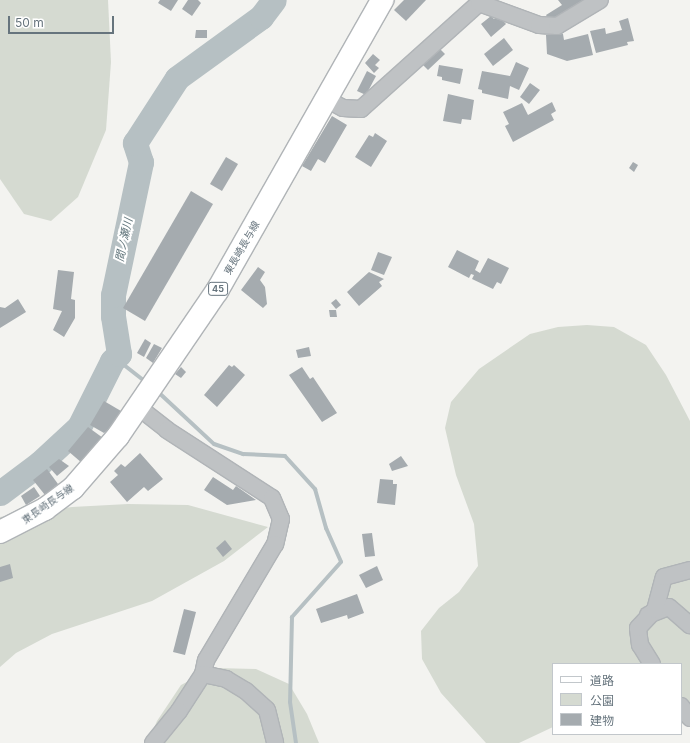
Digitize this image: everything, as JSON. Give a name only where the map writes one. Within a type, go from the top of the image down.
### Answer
[{"type":"main road","name":"東長崎長与線","points":[[0,532],[16,526],[45,509],[73,488],[118,436],[217,291],[382,0]]},
{"type":"street","points":[[326,99],[343,108],[360,109],[479,2],[539,25],[557,26],[600,0]]},
{"type":"street","points":[[138,407],[167,430],[272,498],[281,520],[275,544],[206,660],[202,674],[179,711],[153,743]]},
{"type":"street","points":[[651,663],[640,646],[638,628],[648,615],[655,610],[664,577],[690,570]]},
{"type":"street","points":[[648,615],[669,607],[690,625]]},
{"type":"street","points":[[202,674],[226,679],[246,691],[267,710],[275,743]]},
{"type":"street","points":[[682,707],[690,718]]},
{"type":"green space","points":[[0,0],[108,0],[111,62],[106,130],[78,197],[51,221],[24,214],[0,179]]},
{"type":"green space","points":[[587,325],[614,327],[646,345],[666,375],[690,421],[690,708],[682,712],[682,663],[552,663],[552,727],[519,743],[486,743],[441,693],[422,659],[421,631],[439,608],[459,592],[478,566],[474,524],[456,475],[445,428],[451,402],[479,369],[530,334],[558,327]]},
{"type":"green space","points":[[128,504],[188,505],[268,527],[224,561],[152,601],[52,634],[16,653],[0,667],[0,517],[72,507]]},
{"type":"green space","points":[[214,668],[256,669],[289,684],[307,714],[319,743],[148,743],[157,721],[181,685]]},
{"type":"building","points":[[160,0],[178,0],[171,11],[158,3]]},
{"type":"building","points":[[188,0],[198,0],[201,3],[192,16],[182,9]]},
{"type":"building","points":[[404,0],[426,0],[406,21],[394,10]]},
{"type":"building","points":[[558,0],[586,0],[550,22],[546,15],[562,5]]},
{"type":"building","points":[[491,16],[494,19],[499,16],[506,24],[491,37],[481,24]]},
{"type":"building","points":[[628,18],[634,41],[627,42],[628,45],[596,53],[590,31],[605,28],[606,34],[622,30],[619,21]]},
{"type":"building","points":[[196,30],[207,30],[207,38],[195,38]]},
{"type":"building","points":[[563,34],[564,40],[588,34],[593,55],[567,61],[547,54],[546,35]]},
{"type":"building","points":[[504,38],[513,50],[493,66],[484,54]]},
{"type":"building","points":[[438,47],[445,54],[428,70],[421,63]]},
{"type":"building","points":[[373,54],[380,60],[375,65],[379,68],[374,73],[365,63]]},
{"type":"building","points":[[516,62],[529,68],[519,90],[510,86],[508,99],[482,93],[482,90],[478,89],[482,71],[510,76]]},
{"type":"building","points":[[439,65],[463,69],[460,84],[442,80],[442,77],[437,76]]},
{"type":"building","points":[[367,71],[376,76],[366,95],[357,91]]},
{"type":"building","points":[[530,83],[540,90],[529,104],[520,97]]},
{"type":"building","points":[[448,94],[474,100],[471,120],[462,119],[461,124],[443,121]]},
{"type":"building","points":[[552,102],[556,111],[551,114],[554,120],[513,142],[505,126],[509,124],[503,112],[522,103],[528,115]]},
{"type":"building","points":[[332,116],[347,125],[325,163],[318,159],[311,171],[302,166]]},
{"type":"building","points":[[375,133],[387,141],[371,167],[355,157],[369,135],[373,137]]},
{"type":"building","points":[[226,157],[238,164],[222,191],[210,184]]},
{"type":"building","points":[[633,162],[638,165],[634,172],[629,168]]},
{"type":"building","points":[[191,191],[213,204],[145,321],[123,308]]},
{"type":"building","points":[[457,250],[479,261],[475,270],[480,273],[488,258],[509,268],[501,284],[497,282],[493,289],[472,279],[474,275],[471,274],[469,278],[448,267]]},
{"type":"building","points":[[378,252],[392,257],[384,275],[371,270]]},
{"type":"building","points":[[258,267],[265,272],[260,280],[265,287],[267,304],[263,308],[241,290]]},
{"type":"building","points":[[58,270],[74,272],[71,299],[75,300],[75,318],[64,337],[53,330],[62,311],[53,309]]},
{"type":"building","points":[[369,272],[384,279],[379,282],[382,286],[359,306],[347,292]]},
{"type":"building","points":[[18,299],[26,312],[0,328],[0,307],[5,308]]},
{"type":"building","points":[[336,299],[341,305],[336,309],[331,303]]},
{"type":"building","points":[[329,310],[336,310],[337,317],[330,317]]},
{"type":"building","points":[[145,339],[151,343],[144,357],[137,353]]},
{"type":"building","points":[[154,344],[162,348],[153,363],[146,358]]},
{"type":"building","points":[[309,347],[311,356],[298,358],[296,350]]},
{"type":"building","points":[[229,365],[232,367],[234,365],[245,375],[217,407],[204,395]]},
{"type":"building","points":[[181,367],[186,372],[181,378],[175,374]]},
{"type":"building","points":[[302,367],[310,379],[313,377],[337,413],[322,422],[289,375]]},
{"type":"building","points":[[104,401],[121,411],[111,428],[104,433],[90,425]]},
{"type":"building","points":[[88,427],[103,438],[82,463],[68,451]]},
{"type":"building","points":[[140,453],[163,479],[148,491],[144,487],[127,502],[110,482],[118,475],[114,471],[121,464],[125,467]]},
{"type":"building","points":[[401,456],[408,466],[392,471],[389,464]]},
{"type":"building","points":[[59,459],[69,466],[57,476],[49,467]]},
{"type":"building","points":[[47,469],[58,484],[45,495],[33,480]]},
{"type":"building","points":[[213,477],[233,490],[236,486],[256,500],[227,505],[204,490]]},
{"type":"building","points":[[380,479],[393,480],[393,484],[397,484],[395,505],[377,503]]},
{"type":"building","points":[[34,487],[40,496],[26,505],[21,496]]},
{"type":"building","points":[[372,533],[375,556],[365,557],[362,534]]},
{"type":"building","points":[[225,540],[232,549],[223,557],[216,548]]},
{"type":"building","points":[[10,564],[13,578],[0,582],[0,567]]},
{"type":"building","points":[[377,566],[383,580],[366,588],[359,575]]},
{"type":"building","points":[[357,594],[364,613],[348,619],[347,615],[321,623],[316,609]]},
{"type":"building","points":[[184,609],[196,612],[185,655],[173,652]]},
{"type":"waterway","name":"間ノ瀬川","points":[[0,493],[40,463],[79,427],[112,361],[119,354],[113,316],[113,295],[141,162],[135,143],[177,78],[261,17],[274,0]]},
{"type":"waterway","points":[[119,354],[124,365],[146,382]]},
{"type":"waterway","points":[[156,390],[214,444],[243,454],[285,456],[315,489],[326,528],[341,562],[292,617],[290,702],[296,743]]}]
